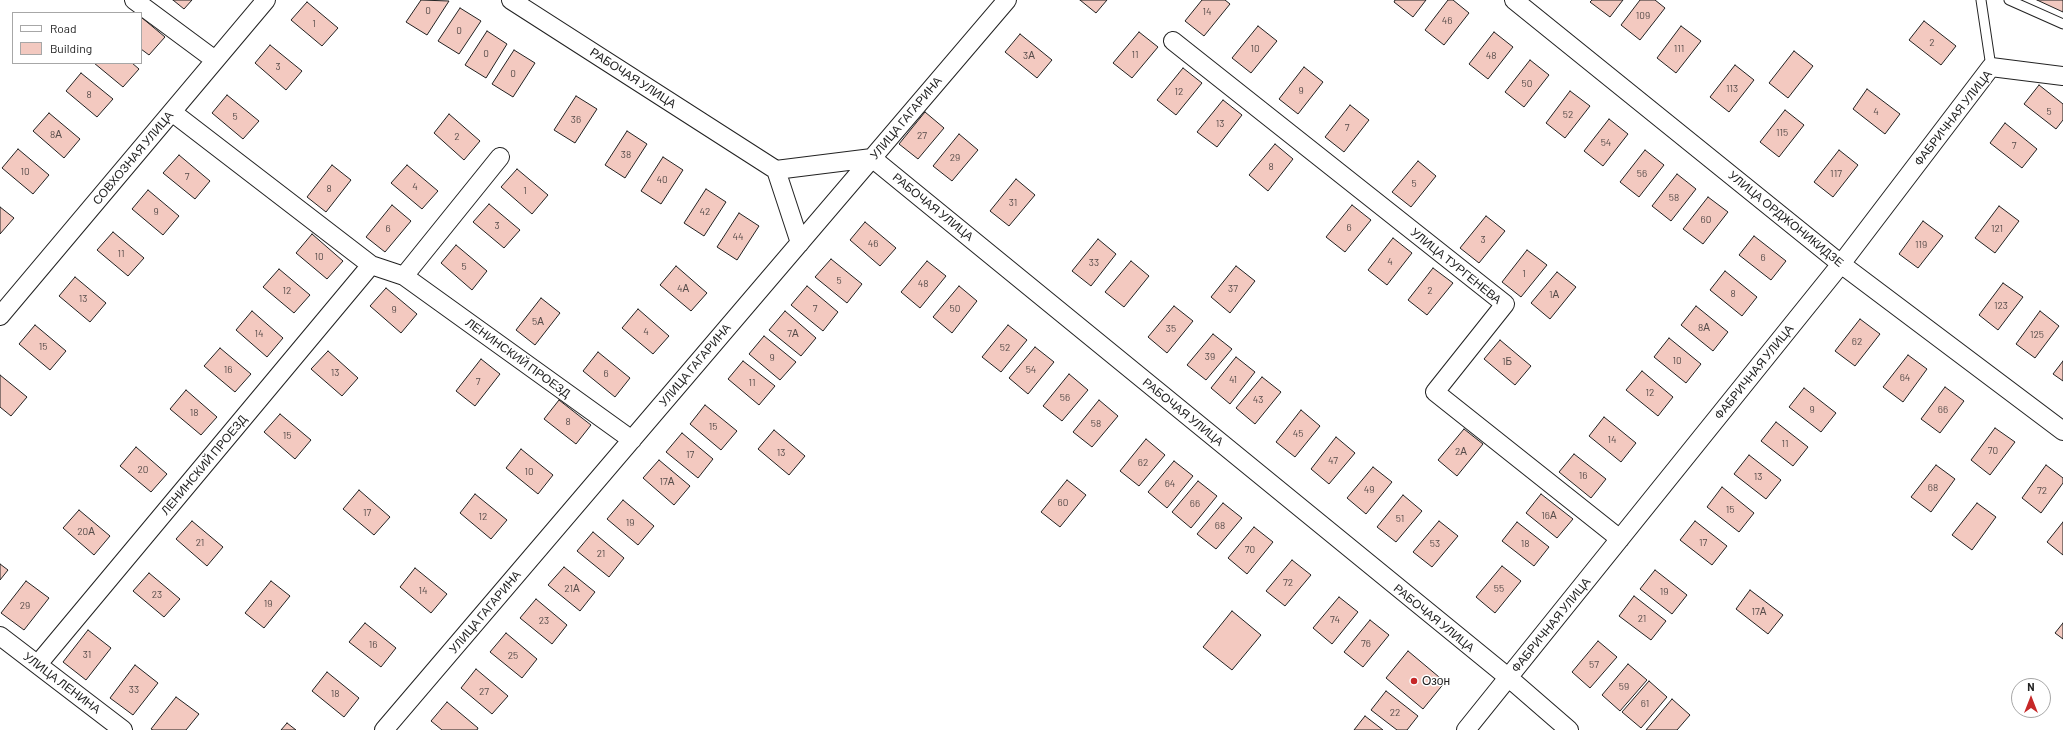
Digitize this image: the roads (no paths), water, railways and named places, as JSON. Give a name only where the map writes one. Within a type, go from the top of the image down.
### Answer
[{"type":"street","points":[[134,0],[215,60]]},
{"type":"street","name":"СОВХОЗНАЯ УЛИЦА","points":[[0,316],[266,0]]},
{"type":"street","name":"РАБОЧАЯ УЛИЦА","points":[[511,0],[776,170]]},
{"type":"street","name":"УЛИЦА ГАГАРИНА","points":[[384,730],[1007,0]]},
{"type":"street","name":"УЛИЦА ОРДЖОНИКИДЗЕ","points":[[1514,0],[1841,264],[2063,431]]},
{"type":"street","name":"УЛИЦА ТУРГЕНЕВА","points":[[1173,41],[1505,304],[1435,392],[1620,539]]},
{"type":"street","name":"ФАБРИЧНАЯ УЛИЦА","points":[[1466,730],[1841,264],[1991,67],[2063,76]]},
{"type":"street","name":"ЛЕНИНСКИЙ ПРОЕЗД","points":[[172,112],[371,265],[404,276],[632,440]]},
{"type":"street","points":[[404,276],[500,156]]},
{"type":"street","points":[[800,243],[776,170],[872,158]]},
{"type":"street","name":"РАБОЧАЯ УЛИЦА","points":[[872,158],[1508,678],[1569,730]]},
{"type":"street","name":"ЛЕНИНСКИЙ ПРОЕЗД","points":[[38,664],[371,265]]},
{"type":"street","name":"УЛИЦА ЛЕНИНА","points":[[0,636],[124,730]]},
{"type":"lane","points":[[1981,0],[1991,67]]},
{"type":"lane","points":[[2009,0],[2063,24]]},
{"type":"place","name":"Озон","points":[[1414,681]]}]
